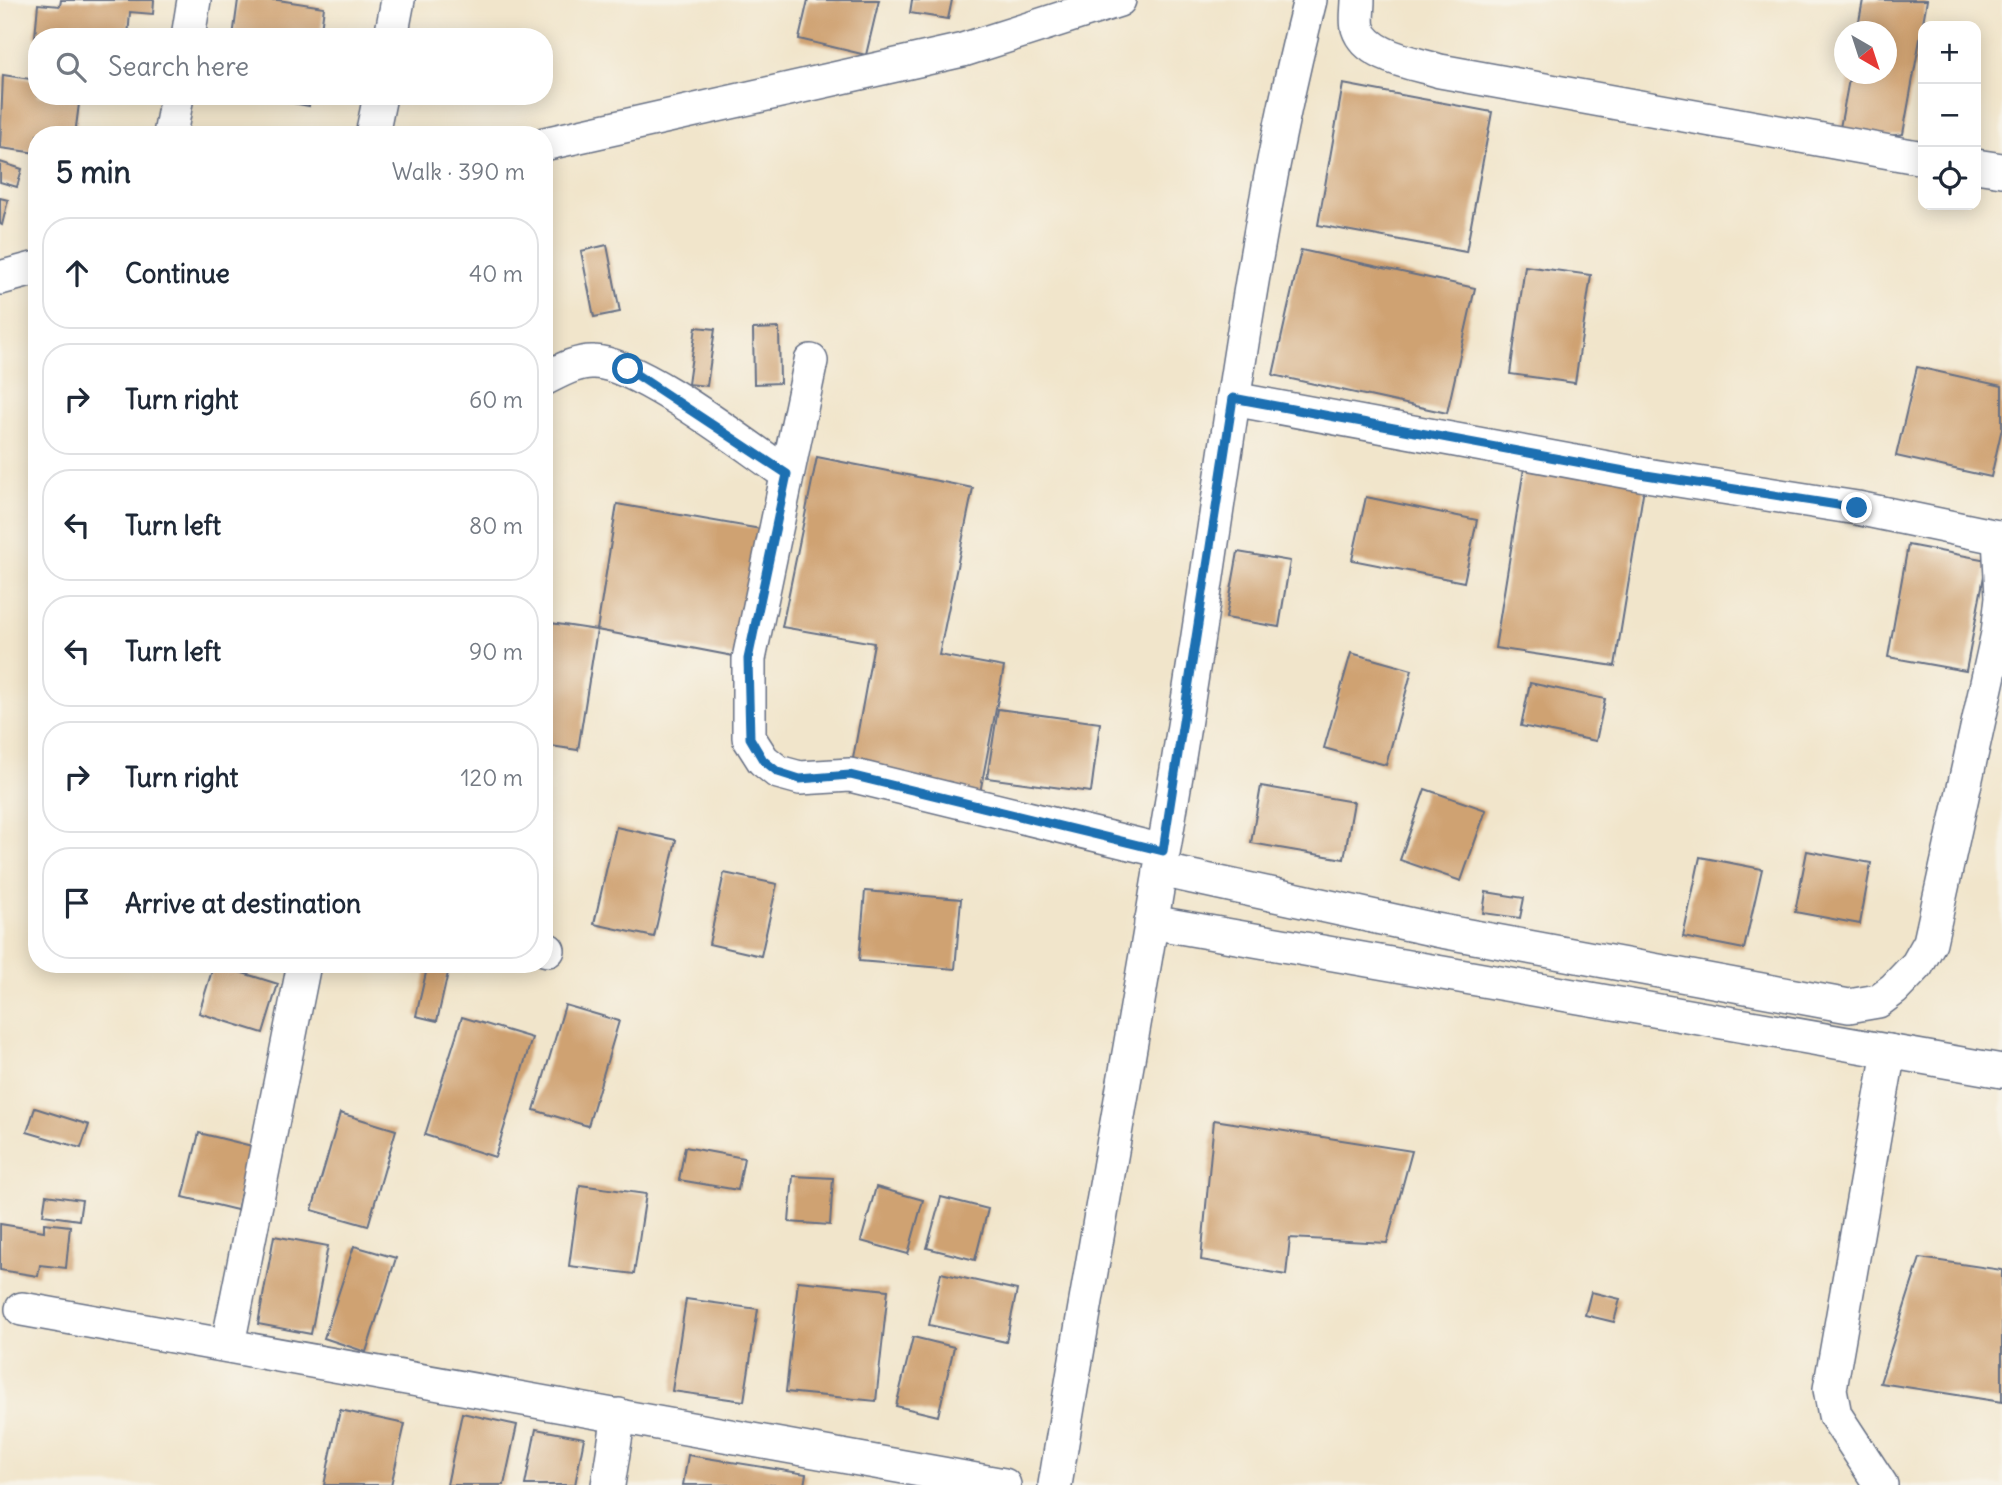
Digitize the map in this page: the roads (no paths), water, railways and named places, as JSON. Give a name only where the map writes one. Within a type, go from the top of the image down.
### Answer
[{"type":"street","points":[[189,28],[194,0]]},
{"type":"street","points":[[393,28],[398,0]]},
{"type":"street","points":[[553,142],[963,50],[1119,0]]},
{"type":"street","points":[[1055,1485],[1161,861],[1233,398],[1282,117],[1310,0]]},
{"type":"street","points":[[1357,0],[1358,27],[1365,42],[1381,51],[1440,71],[1918,157]]},
{"type":"street","points":[[172,126],[175,105]]},
{"type":"street","points":[[374,126],[378,105]]},
{"type":"street","points":[[1981,167],[2002,170]]},
{"type":"street","points":[[0,278],[28,270]]},
{"type":"street","points":[[811,361],[748,659],[750,738],[763,760],[778,772],[800,779],[850,775],[1161,861],[1436,930],[1849,1006],[1878,1000],[1917,965],[1930,942],[1998,633],[2002,597],[2000,538],[1857,508],[1646,475],[1233,398]]},
{"type":"street","points":[[553,374],[568,367],[594,362],[628,369],[787,474]]},
{"type":"street","points":[[1151,922],[2002,1071]]},
{"type":"street","points":[[228,1344],[302,973]]},
{"type":"street","points":[[1881,1485],[1835,1415],[1830,1389],[1889,1051]]},
{"type":"street","points":[[22,1309],[1004,1485]]},
{"type":"street","points":[[608,1485],[619,1415]]}]
